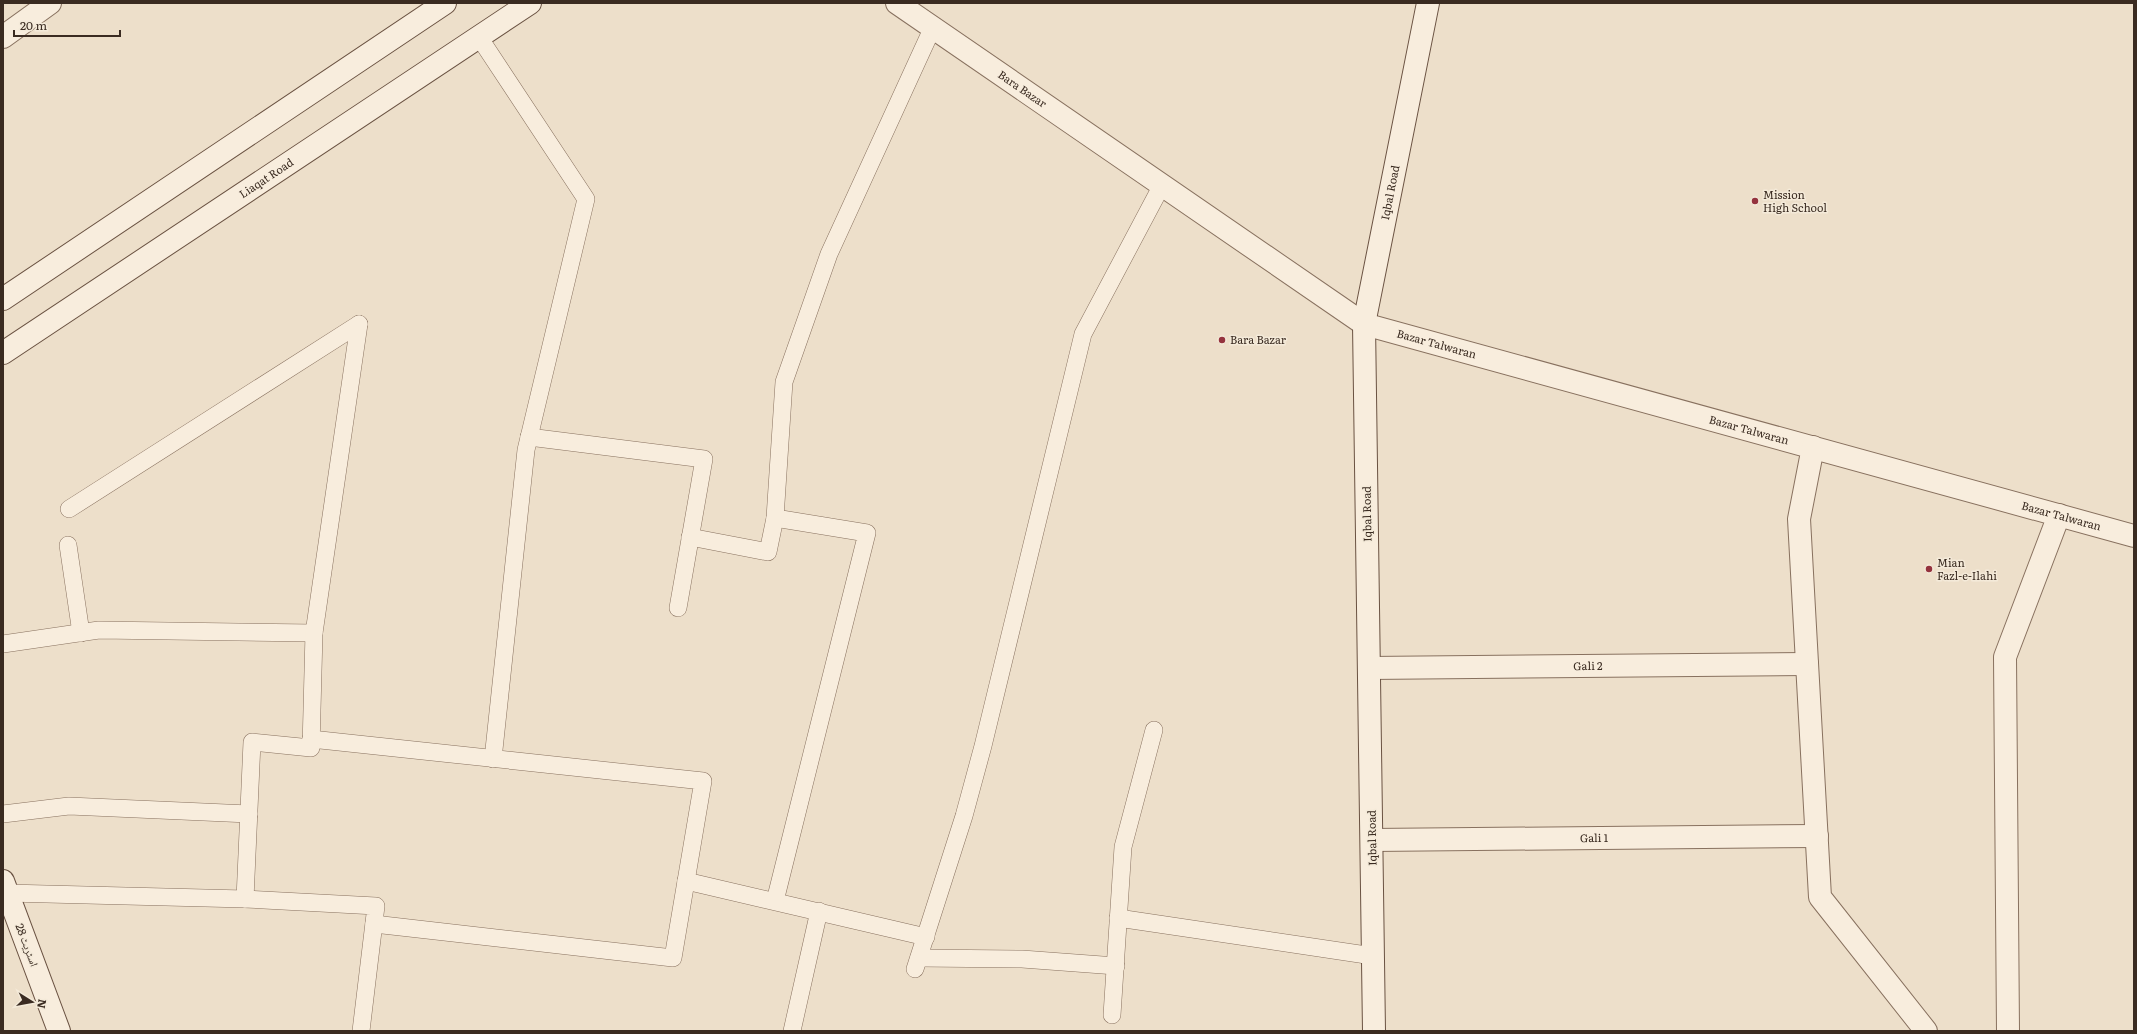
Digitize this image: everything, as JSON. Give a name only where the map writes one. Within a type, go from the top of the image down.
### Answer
[{"type":"street","points":[[3,37],[25,10],[50,3]]},
{"type":"street","points":[[3,300],[445,3]]},
{"type":"street","name":"Liaqat Road","points":[[3,353],[530,3]]},
{"type":"street","name":"Bara Bazar","points":[[897,3],[1364,324]]},
{"type":"street","name":"Iqbal Road","points":[[1374,1031],[1364,324],[1428,3]]},
{"type":"street","name":"Bazar Talwaran","points":[[1364,324],[2134,536]]},
{"type":"street","points":[[1813,447],[1799,519],[1820,897],[1926,1031]]},
{"type":"street","points":[[2008,1031],[2005,657],[2059,515]]},
{"type":"street","name":"Gali 2","points":[[1369,668],[1807,664]]},
{"type":"street","name":"Gali 1","points":[[1372,840],[1817,836]]},
{"type":"street","name":"اسٹریٹ 28","points":[[5,887],[60,1031]]},
{"type":"lane","points":[[690,537],[768,552],[775,518],[784,382],[829,254],[932,28]]},
{"type":"lane","points":[[480,37],[586,199],[526,450],[492,759]]},
{"type":"lane","points":[[1116,966],[1022,959],[917,963],[983,746],[1083,334],[1162,186]]},
{"type":"lane","points":[[69,509],[359,324],[314,633],[311,748],[252,742],[245,899]]},
{"type":"lane","points":[[529,438],[704,459],[678,608]]},
{"type":"lane","points":[[775,518],[867,533],[775,901]]},
{"type":"lane","points":[[68,546],[81,633]]},
{"type":"lane","points":[[3,644],[99,630],[314,633]]},
{"type":"lane","points":[[1112,1014],[1123,847],[1154,730]]},
{"type":"lane","points":[[311,739],[703,781],[673,958],[374,924]]},
{"type":"lane","points":[[3,814],[69,806],[249,814]]},
{"type":"lane","points":[[686,880],[926,937]]},
{"type":"lane","points":[[5,887],[376,906],[361,1031]]},
{"type":"lane","points":[[792,1031],[819,911]]},
{"type":"lane","points":[[1118,918],[1373,956]]},
{"type":"place","name":"Mission High School","points":[[1755,201]]},
{"type":"place","name":"Bara Bazar","points":[[1222,340]]},
{"type":"place","name":"Mian Fazl-e-Ilahi","points":[[1929,569]]}]
